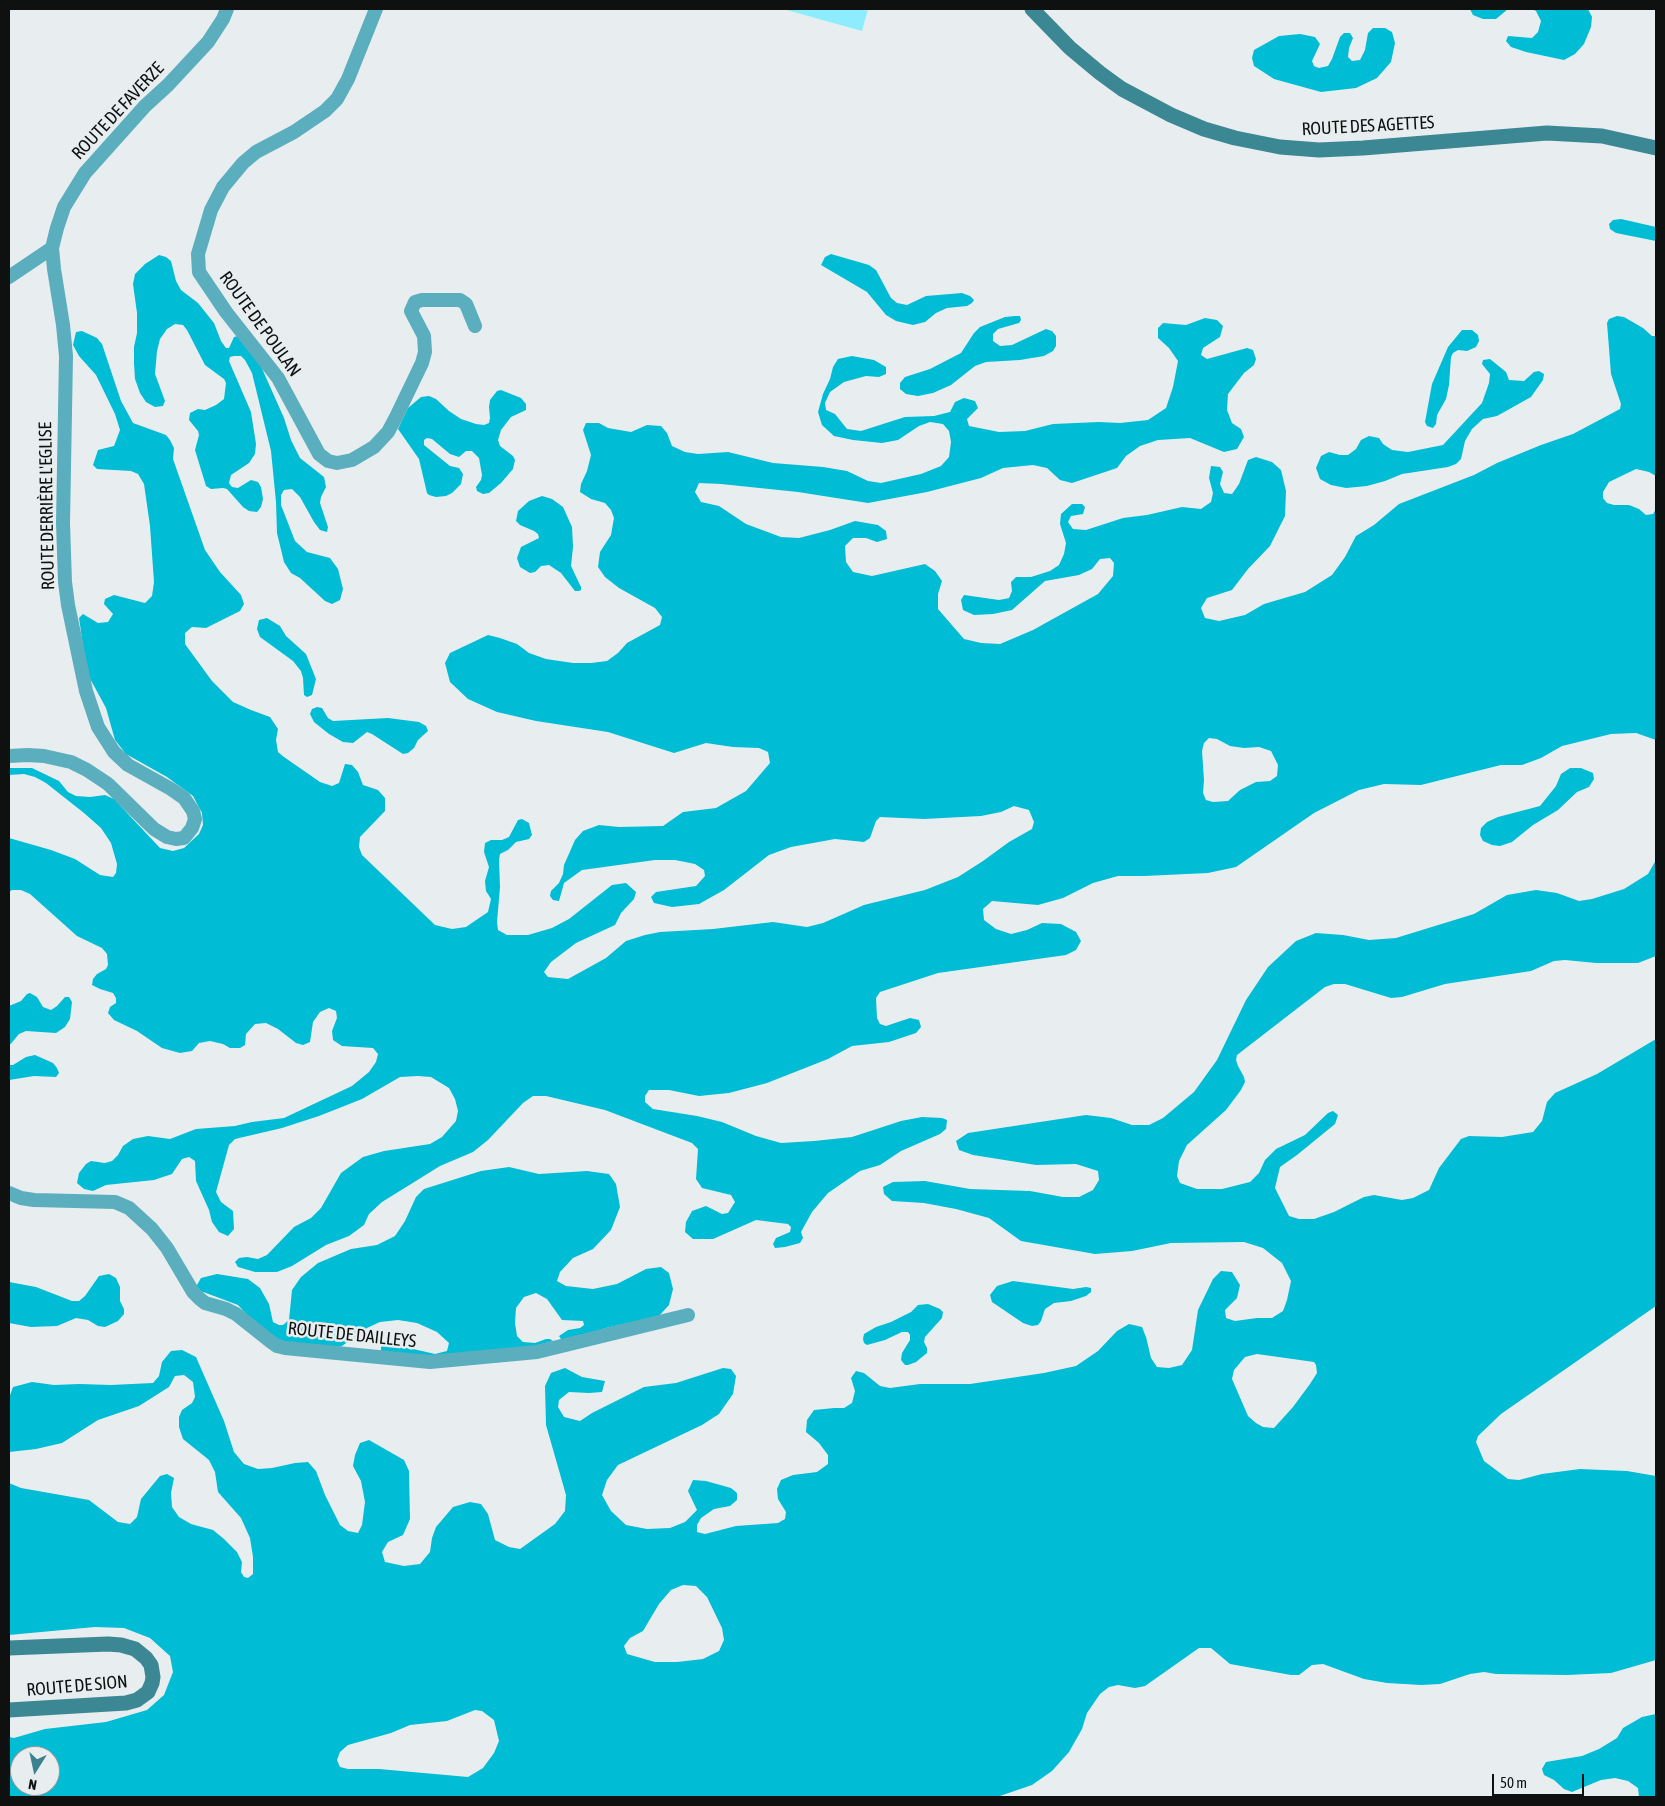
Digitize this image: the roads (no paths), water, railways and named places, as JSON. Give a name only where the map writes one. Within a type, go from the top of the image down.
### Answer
[{"type":"street","name":"ROUTE DE FAVERZE","points":[[52,248],[64,207],[85,172],[144,106],[168,85],[208,42],[223,19],[227,9]]},
{"type":"street","name":"ROUTE DE POULAN","points":[[376,9],[348,79],[337,99],[325,111],[256,152],[242,164],[222,187],[211,210],[198,254],[199,272],[226,312],[278,378],[319,454],[328,461],[337,463],[352,460],[374,447],[388,432],[396,417],[422,363],[425,352],[424,336],[411,311],[415,302],[422,300],[460,300],[466,304],[475,326]]},
{"type":"street","name":"ROUTE DES AGETTES","points":[[1032,9],[1070,48],[1122,89],[1171,115],[1204,129],[1235,138],[1274,146],[1319,150],[1547,133],[1602,136],[1656,148]]},
{"type":"street","points":[[9,277],[52,248]]},
{"type":"street","name":"ROUTE DERRIÈRE L'EGLISE","points":[[9,756],[44,756],[71,762],[87,770],[108,784],[154,828],[167,837],[184,838],[192,828],[194,815],[184,798],[128,765],[114,752],[98,727],[86,691],[65,582],[63,524],[66,356],[52,248]]},
{"type":"street","name":"ROUTE DE DAILLEYS","points":[[9,1194],[34,1200],[114,1202],[128,1208],[152,1229],[167,1248],[193,1292],[200,1299],[205,1303],[226,1308],[277,1346],[285,1348],[430,1362],[537,1352],[688,1315]]},
{"type":"street","name":"ROUTE DE SION","points":[[9,1648],[121,1645],[135,1649],[146,1658],[151,1666],[153,1676],[148,1692],[132,1702],[9,1710]]}]
